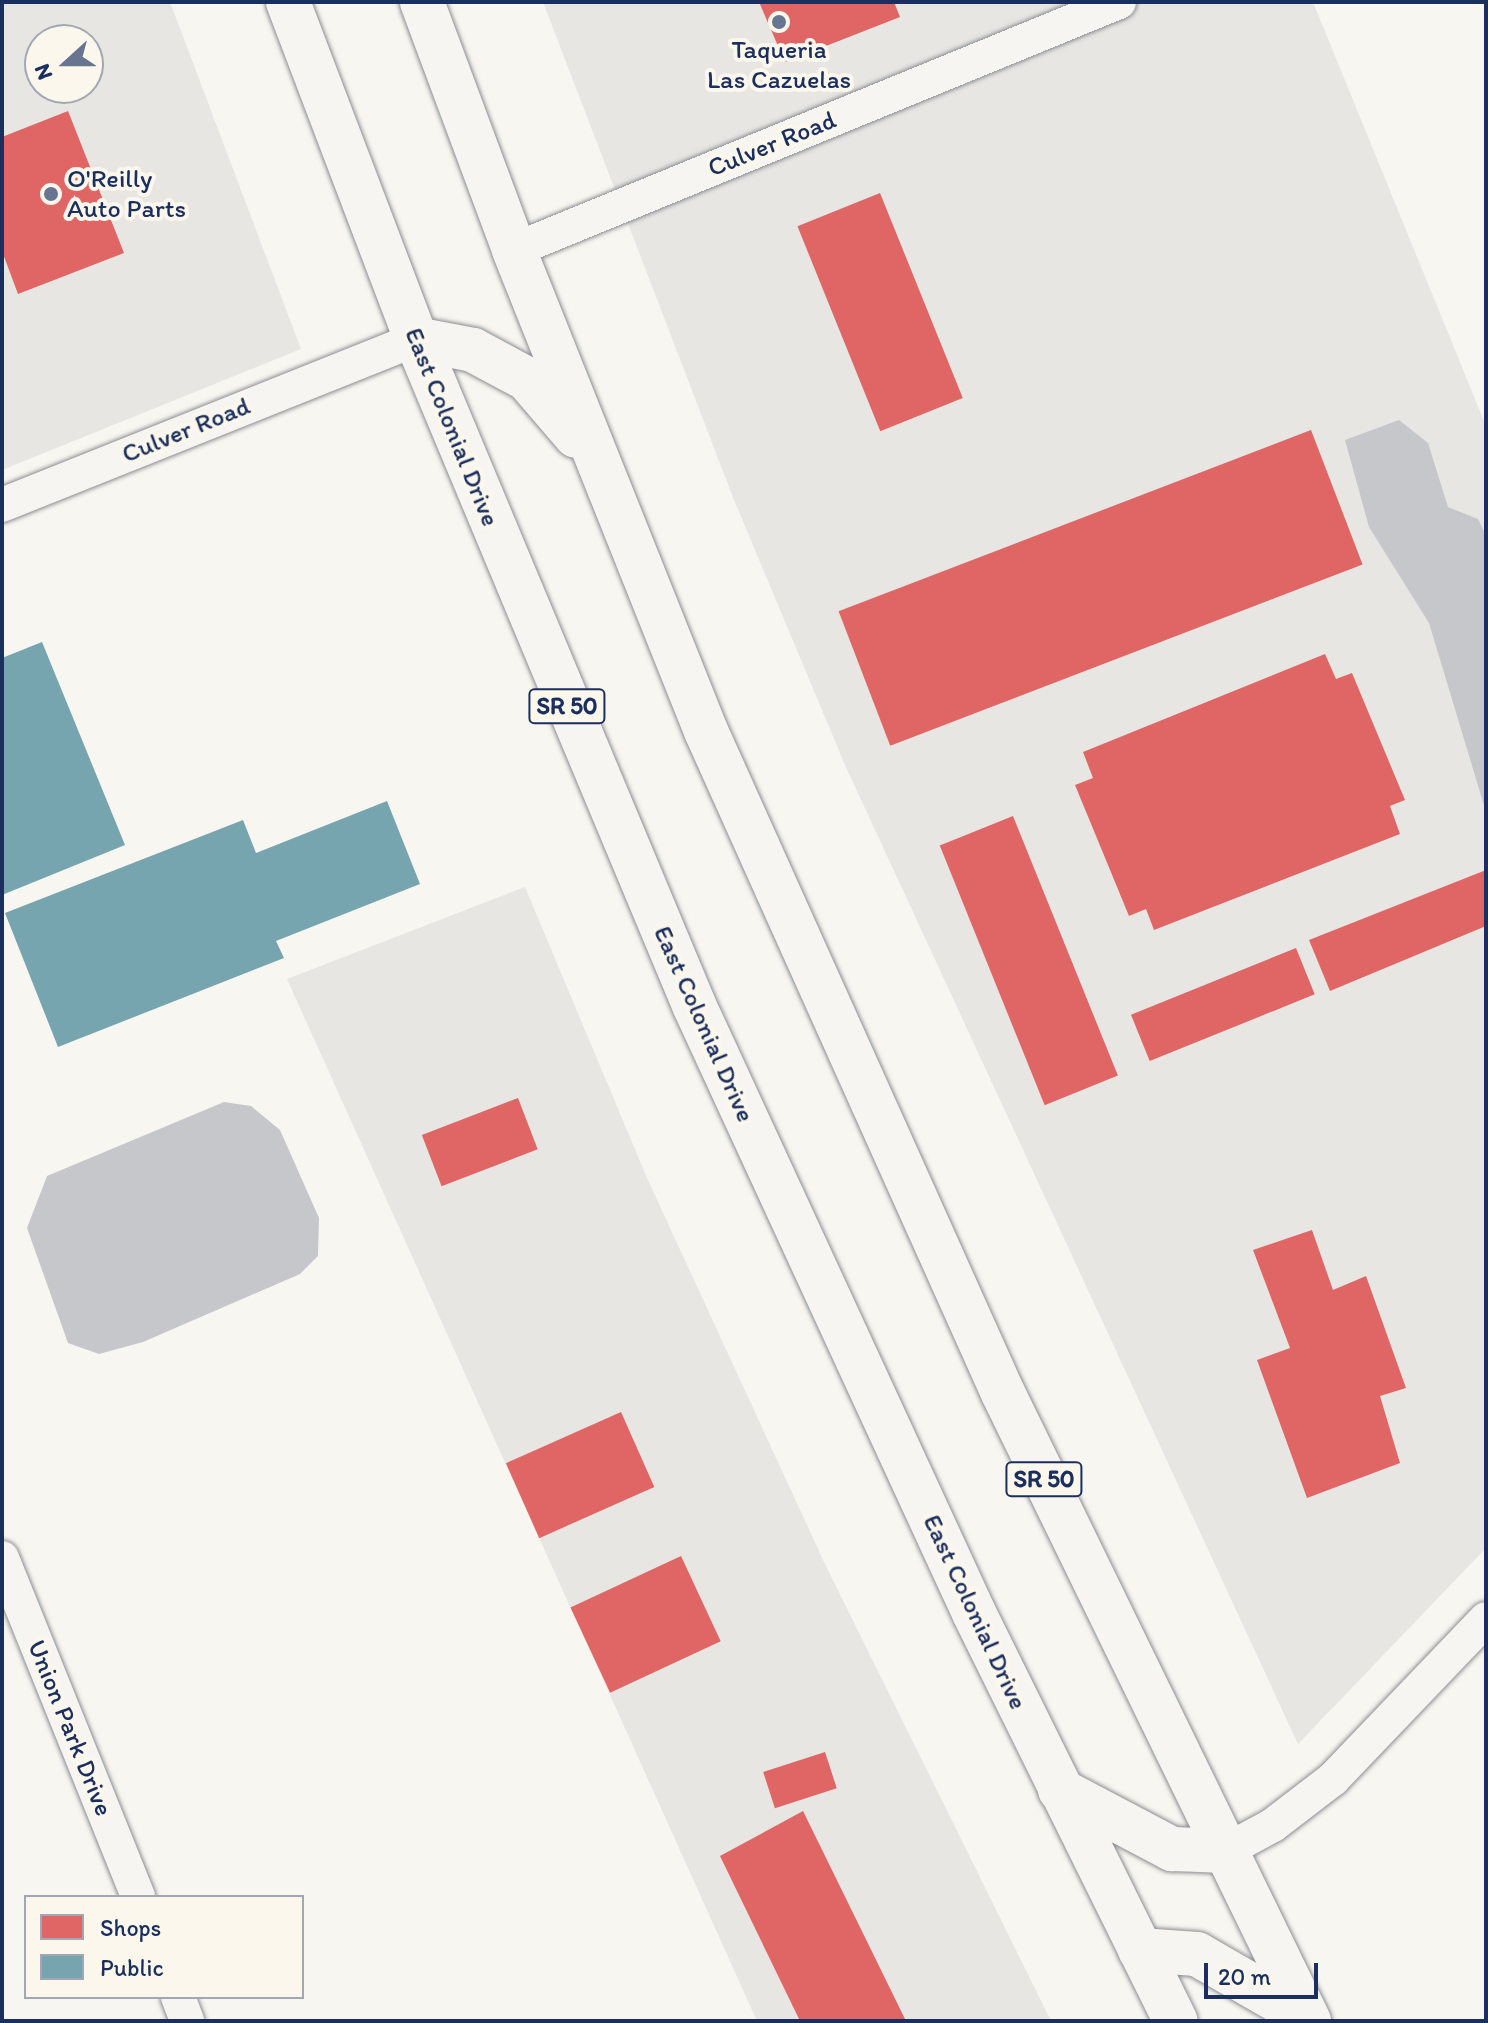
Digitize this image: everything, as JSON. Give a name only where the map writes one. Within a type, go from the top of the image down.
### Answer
[{"type":"highway","name":"East Colonial Drive","points":[[288,2],[416,339],[694,1005],[914,1485],[1060,1790],[1176,2021]]},
{"type":"highway","name":"SR 50","points":[[422,2],[514,250],[706,731],[882,1129],[1017,1422],[1308,2019]]},
{"type":"highway","points":[[416,339],[473,350],[527,379],[599,462]]},
{"type":"highway","points":[[1060,1790],[1172,1849],[1225,1851]]},
{"type":"highway","points":[[1140,1950],[1197,1954],[1308,2019]]},
{"type":"street","name":"Culver Road","points":[[514,250],[1119,2]]},
{"type":"street","name":"Culver Road","points":[[2,505],[416,339]]},
{"type":"street","name":"Union Park Drive","points":[[2,1558],[137,1895]]},
{"type":"street","points":[[1225,1851],[1273,1825],[1333,1779],[1486,1619]]},
{"type":"street","points":[[179,1999],[187,2021]]},
{"type":"shaded area","points":[[2,2],[170,2],[301,349],[2,470]]},
{"type":"shaded area","points":[[543,2],[1313,2],[1486,426],[1486,1548],[1298,1744],[845,765],[734,500]]},
{"type":"shaded area","points":[[1399,420],[1428,443],[1448,507],[1478,519],[1486,535],[1486,812],[1429,623],[1369,527],[1345,440]]},
{"type":"shaded area","points":[[525,887],[647,1178],[824,1562],[1051,2021],[757,2021],[287,979]]},
{"type":"shaded area","points":[[224,1102],[251,1106],[280,1130],[319,1218],[318,1256],[300,1274],[143,1342],[99,1354],[68,1343],[27,1228],[47,1176]]},
{"type":"building: Shops","points":[[759,2],[894,2],[900,17],[785,62]]},
{"type":"building: Shops","name":"O'Reilly Auto Parts","points":[[68,111],[124,253],[18,294],[2,251],[2,137]]},
{"type":"building: Shops","points":[[880,193],[963,398],[880,431],[797,226]]},
{"type":"building: Shops","points":[[1311,430],[1363,564],[890,746],[839,611]]},
{"type":"building: Shops","points":[[1325,654],[1336,679],[1352,673],[1405,800],[1390,806],[1400,834],[1154,930],[1146,909],[1129,916],[1075,785],[1093,778],[1083,752]]},
{"type":"building: Shops","points":[[1013,816],[1118,1076],[1045,1105],[940,846]]},
{"type":"building: Shops","points":[[1486,870],[1486,926],[1330,991],[1309,940]]},
{"type":"building: Shops","points":[[1296,948],[1315,994],[1150,1061],[1131,1015]]},
{"type":"building: Shops","points":[[518,1098],[538,1149],[442,1186],[422,1135]]},
{"type":"building: Shops","points":[[1312,1230],[1333,1290],[1366,1276],[1406,1388],[1380,1396],[1400,1463],[1307,1498],[1257,1360],[1290,1348],[1253,1250]]},
{"type":"building: Shops","points":[[621,1412],[654,1487],[539,1538],[506,1463]]},
{"type":"building: Shops","points":[[681,1556],[721,1641],[610,1693],[570,1608]]},
{"type":"building: Shops","points":[[825,1752],[837,1788],[775,1808],[763,1772]]},
{"type":"building: Shops","points":[[803,1811],[906,2021],[800,2021],[720,1856]]},
{"type":"building: Public","points":[[42,642],[125,845],[2,895],[2,658]]},
{"type":"building: Public","points":[[387,801],[420,884],[276,941],[284,958],[58,1047],[5,913],[243,820],[256,853]]},
{"type":"place","name":"Taqueria Las Cazuelas","points":[[779,22]]},
{"type":"place","name":"O'Reilly Auto Parts","points":[[51,194]]}]
